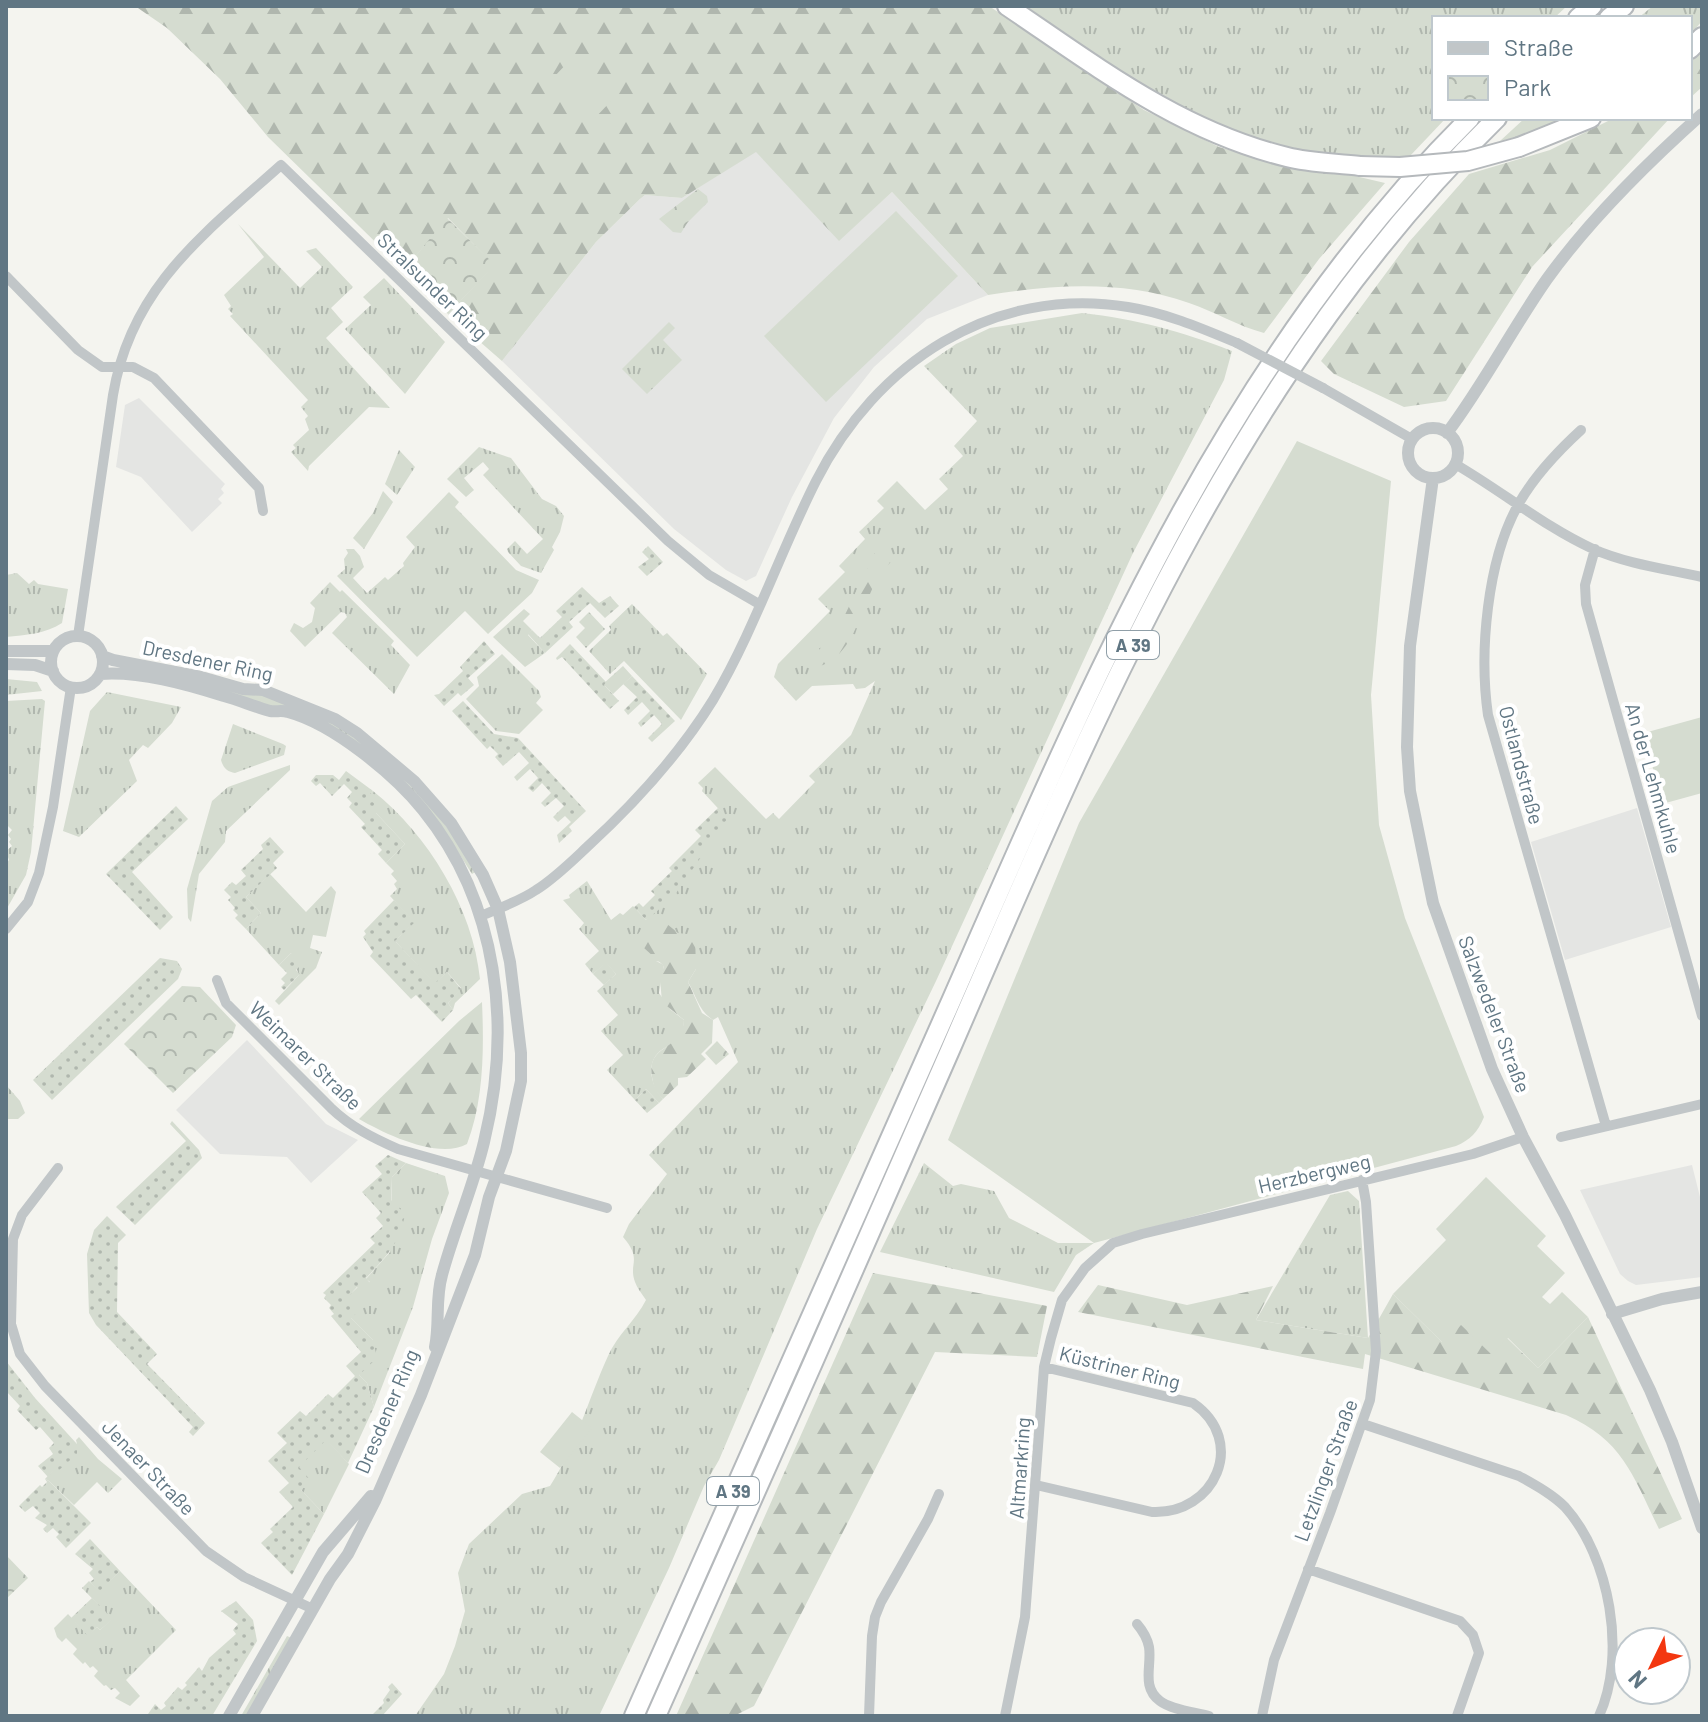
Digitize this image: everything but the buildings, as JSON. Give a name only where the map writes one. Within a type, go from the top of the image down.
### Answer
[{"type":"highway","points":[[1007,6],[1119,82],[1185,121],[1255,148],[1291,158],[1400,167],[1468,161],[1519,147],[1586,120]]},
{"type":"highway","name":"A 39","points":[[634,1716],[1088,692],[1152,564],[1204,470],[1268,368],[1334,273],[1404,188],[1468,120]]},
{"type":"highway","name":"A 39","points":[[656,1716],[1100,714],[1168,577],[1221,480],[1313,335],[1438,179],[1495,120]]},
{"type":"street","points":[[1447,433],[1548,278],[1589,226],[1702,114]]},
{"type":"street","name":"Stralsunder Ring","points":[[78,636],[118,367],[130,330],[168,270],[281,165],[668,541],[709,575],[759,604]]},
{"type":"street","points":[[6,276],[78,350],[102,367],[133,367],[154,378],[259,488],[263,511]]},
{"type":"street","points":[[481,916],[534,892],[552,879],[639,796],[671,759],[713,700],[817,479],[849,426],[889,381],[922,354],[965,330],[1010,314],[1043,307],[1086,304],[1155,313],[1237,343],[1412,439]]},
{"type":"street","points":[[1424,429],[1447,433],[1457,451],[1455,464],[1446,474],[1433,478],[1424,476],[1411,465],[1408,448],[1412,439],[1424,429]]},
{"type":"street","name":"Ostlandstraße","points":[[1581,430],[1551,460],[1517,506],[1499,557],[1484,640],[1483,679],[1488,715],[1606,1126]]},
{"type":"street","points":[[1455,464],[1517,506],[1595,549],[1625,561],[1702,577]]},
{"type":"street","name":"Salzwedeler Straße","points":[[1433,478],[1410,646],[1407,747],[1410,791],[1423,861],[1446,945],[1492,1069],[1672,1442],[1702,1528]]},
{"type":"street","name":"An der Lehmkuhle","points":[[1595,549],[1585,585],[1586,604],[1702,1016]]},
{"type":"street","points":[[6,929],[28,902],[39,873],[53,807],[71,687],[60,681],[53,671],[53,651],[63,639],[78,636]]},
{"type":"street","name":"Dresdener Ring","points":[[78,636],[94,642],[102,656],[113,660],[201,677],[243,689],[263,690],[347,726],[414,781],[444,814],[483,875],[498,909],[510,962],[521,1053],[517,1107],[477,1247],[455,1311],[400,1447],[350,1550],[252,1716]]},
{"type":"street","points":[[6,651],[53,651]]},
{"type":"street","points":[[100,674],[102,656]]},
{"type":"street","points":[[6,664],[35,665],[53,671]]},
{"type":"street","name":"Dresdener Ring","points":[[71,687],[90,684],[100,674],[151,679],[221,695],[271,711],[288,712],[339,735],[406,790],[429,818],[468,883],[481,916],[493,970],[498,1034],[493,1098],[476,1170],[442,1274],[435,1349],[369,1499],[323,1552],[229,1716]]},
{"type":"street","name":"Weimarer Straße","points":[[217,980],[226,1003],[346,1122],[398,1149],[476,1170]]},
{"type":"street","points":[[1561,1137],[1702,1104]]},
{"type":"street","name":"Herzbergweg","points":[[1113,1243],[1473,1154],[1523,1137]]},
{"type":"street","name":"Jenaer Straße","points":[[58,1168],[22,1215],[13,1239],[9,1324],[20,1354],[45,1386],[206,1551],[244,1577],[296,1601]]},
{"type":"street","points":[[476,1170],[607,1208]]},
{"type":"street","name":"Letzlinger Straße","points":[[1262,1716],[1274,1660],[1370,1400],[1376,1351],[1362,1180]]},
{"type":"street","name":"Altmarkring","points":[[1005,1716],[1025,1617],[1044,1367],[1062,1300],[1085,1268],[1113,1243]]},
{"type":"street","points":[[1612,1314],[1662,1299],[1702,1292]]},
{"type":"street","name":"Küstriner Ring","points":[[1036,1485],[1168,1513],[1192,1504],[1203,1494],[1214,1478],[1220,1458],[1221,1442],[1217,1430],[1211,1419],[1193,1403],[1044,1367]]},
{"type":"street","points":[[1363,1424],[1519,1476],[1562,1504],[1575,1519],[1594,1554],[1603,1579],[1613,1645],[1610,1687],[1599,1716]]},
{"type":"street","points":[[869,1716],[875,1617],[939,1494]]},
{"type":"street","points":[[1308,1569],[1460,1621],[1473,1635],[1479,1653],[1457,1716]]},
{"type":"street","points":[[296,1601],[313,1609]]},
{"type":"street","points":[[1137,1624],[1147,1637],[1151,1692],[1166,1704],[1209,1716]]},
{"type":"shaded area","points":[[756,151],[839,240],[892,192],[988,295],[927,319],[874,367],[834,418],[792,497],[756,576],[746,581],[726,570],[674,529],[502,361],[596,242],[640,199],[645,195],[682,198]]},
{"type":"shaded area","points":[[139,398],[225,484],[221,489],[224,493],[218,499],[222,503],[192,532],[141,477],[116,467],[125,405]]},
{"type":"shaded area","points":[[1637,808],[1671,927],[1565,960],[1531,842]]},
{"type":"shaded area","points":[[247,1040],[326,1124],[358,1140],[311,1183],[287,1157],[220,1154],[176,1110]]},
{"type":"shaded area","points":[[1692,1165],[1702,1205],[1702,1277],[1636,1285],[1628,1281],[1620,1274],[1580,1190]]},
{"type":"green space","points":[[135,6],[989,6],[1144,110],[1219,147],[1289,168],[1351,175],[1385,183],[1319,259],[1264,333],[1189,303],[1140,290],[1090,286],[1039,288],[988,295],[892,192],[839,241],[756,152],[682,198],[645,195],[640,199],[596,242],[502,361],[448,314],[494,265],[448,218],[404,270],[268,137],[220,79],[167,28]]},
{"type":"green space","points":[[1026,6],[1567,6],[1556,16],[1432,16],[1432,120],[1444,120],[1410,156],[1337,155],[1294,150],[1257,141],[1186,112],[1120,72]]},
{"type":"green space","points":[[1653,6],[1702,6],[1702,21],[1692,33],[1692,16],[1640,16]]},
{"type":"green space","points":[[1702,51],[1702,87],[1692,96],[1692,59]]},
{"type":"green space","points":[[571,59],[612,100],[594,119],[553,78]]},
{"type":"green space","points":[[1523,120],[1567,120],[1531,134],[1500,141]]},
{"type":"green space","points":[[1610,120],[1668,120],[1532,267],[1446,401],[1404,407],[1334,374],[1321,361],[1409,242],[1469,174],[1550,150]]},
{"type":"green space","points":[[698,189],[707,196],[708,202],[681,233],[673,232],[659,219]]},
{"type":"green space","points":[[896,211],[958,276],[826,402],[764,336]]},
{"type":"green space","points":[[447,218],[495,265],[448,314],[404,270]]},
{"type":"green space","points":[[238,224],[300,288],[322,267],[306,251],[316,248],[353,287],[331,308],[343,322],[326,338],[390,408],[369,407],[309,466],[308,471],[291,452],[296,448],[293,445],[309,430],[305,419],[308,416],[301,407],[308,400],[230,316],[233,314],[228,309],[231,306],[224,295],[264,257]]},
{"type":"green space","points":[[384,278],[445,342],[405,394],[345,329],[371,305],[363,297]]},
{"type":"green space","points":[[1082,313],[1158,327],[1232,351],[1224,380],[1133,553],[936,981],[817,1229],[719,1460],[704,1486],[599,1716],[415,1716],[444,1674],[455,1646],[465,1611],[458,1573],[469,1544],[522,1494],[550,1486],[575,1439],[612,1348],[646,1300],[635,1282],[634,1256],[623,1237],[629,1224],[667,1174],[649,1155],[738,1062],[718,1017],[713,1020],[704,1012],[688,982],[696,969],[656,961],[664,965],[659,993],[671,1010],[684,1020],[683,1033],[653,1060],[651,1074],[663,1099],[659,1103],[646,1089],[635,1100],[607,1070],[623,1055],[601,1031],[618,1015],[597,991],[616,974],[606,963],[593,974],[585,964],[599,951],[579,929],[584,923],[563,900],[570,898],[569,895],[587,881],[611,920],[633,906],[646,920],[727,818],[698,783],[715,767],[766,819],[773,813],[779,819],[815,782],[809,776],[851,735],[875,681],[865,688],[856,689],[853,684],[812,686],[796,701],[774,677],[778,664],[830,611],[818,599],[845,572],[839,566],[865,539],[859,532],[884,508],[877,501],[897,481],[925,510],[948,489],[939,479],[963,456],[954,446],[977,421],[924,366],[956,344],[990,328]]},
{"type":"green space","points":[[669,322],[675,328],[663,340],[682,360],[647,394],[622,369]]},
{"type":"green space","points":[[1297,441],[1391,481],[1371,695],[1379,825],[1405,918],[1484,1117],[1473,1135],[1456,1146],[1094,1243],[948,1140],[1079,823]]},
{"type":"green space","points":[[479,447],[511,458],[542,499],[556,506],[564,516],[552,547],[554,550],[541,573],[521,566],[508,552],[507,549],[515,541],[527,554],[543,539],[483,475],[489,469],[483,462],[464,478],[474,490],[466,497],[447,479]]},
{"type":"green space","points":[[399,450],[415,467],[397,495],[385,484]]},
{"type":"green space","points":[[383,491],[393,502],[364,549],[353,538],[373,513]]},
{"type":"green space","points":[[449,492],[459,502],[455,507],[516,570],[539,580],[532,593],[488,634],[465,611],[417,657],[337,576],[345,569],[346,549],[354,549],[364,567],[353,578],[367,593],[385,577],[388,580],[404,566],[415,547],[406,537]]},
{"type":"green space","points":[[648,546],[663,562],[647,576],[638,567],[649,559],[642,552]]},
{"type":"green space","points":[[882,548],[892,561],[872,590],[850,639],[828,663],[810,669],[809,663],[843,619],[874,554]]},
{"type":"green space","points":[[17,573],[29,584],[34,580],[38,584],[68,589],[62,623],[42,632],[6,637],[6,575]]},
{"type":"green space","points":[[330,582],[394,641],[391,645],[410,665],[394,694],[332,633],[347,617],[345,613],[341,612],[305,647],[290,631],[294,623],[303,628],[312,622],[315,608],[310,603]]},
{"type":"green space","points":[[582,587],[599,603],[610,596],[619,606],[605,618],[590,603],[569,622],[573,627],[545,653],[528,634],[532,630],[540,638],[562,617],[556,611]]},
{"type":"green space","points":[[632,604],[663,636],[667,633],[707,674],[681,720],[624,661],[610,674],[589,651]]},
{"type":"green space","points":[[524,609],[530,614],[523,621],[532,630],[528,635],[545,653],[525,667],[493,637]]},
{"type":"green space","points":[[589,612],[605,629],[586,648],[576,637],[585,628],[579,622]]},
{"type":"green space","points":[[484,641],[495,654],[468,678],[474,685],[461,696],[458,693],[444,706],[434,695],[439,694],[463,671],[460,667]]},
{"type":"green space","points":[[570,644],[606,682],[604,685],[619,701],[610,709],[562,657],[557,660]]},
{"type":"green space","points":[[502,654],[539,691],[541,697],[536,703],[543,710],[519,734],[496,731],[466,699],[479,686],[477,677]]},
{"type":"green space","points":[[124,666],[262,693],[333,722],[382,759],[433,807],[477,871],[472,874],[440,824],[421,801],[361,751],[275,708]]},
{"type":"green space","points":[[623,666],[632,676],[613,694],[603,684]]},
{"type":"green space","points":[[632,676],[675,721],[652,742],[648,738],[662,724],[654,715],[641,727],[638,723],[650,711],[642,702],[628,715],[624,710],[637,697],[623,684]]},
{"type":"green space","points":[[6,679],[37,682],[42,691],[6,695]]},
{"type":"green space","points":[[107,692],[181,707],[172,723],[148,748],[143,745],[129,760],[137,781],[79,837],[63,831],[90,711]]},
{"type":"green space","points":[[6,701],[45,701],[31,852],[26,875],[6,910],[6,864],[9,860],[6,851],[12,846],[8,835],[12,830],[6,824]]},
{"type":"green space","points":[[463,701],[494,734],[518,738],[586,811],[569,827],[572,831],[559,843],[557,835],[571,822],[565,816],[558,822],[553,817],[564,806],[556,798],[545,807],[541,803],[551,793],[542,783],[533,792],[528,788],[538,778],[530,769],[517,781],[514,777],[529,763],[519,752],[503,766],[495,757],[498,754],[490,746],[487,749],[452,711]]},
{"type":"green space","points":[[1702,717],[1702,793],[1662,804],[1644,733]]},
{"type":"green space","points":[[233,724],[283,744],[286,746],[284,755],[235,773],[228,771],[221,760]]},
{"type":"green space","points":[[290,765],[290,770],[226,831],[225,842],[199,874],[191,922],[188,918],[187,889],[212,801],[228,787]]},
{"type":"green space","points":[[346,771],[373,791],[368,796],[379,809],[376,813],[405,844],[386,863],[378,854],[382,850],[361,827],[365,824],[349,807],[352,803],[347,798],[352,792],[344,784],[332,796],[320,783],[316,786],[311,781],[316,775],[333,775],[339,780]]},
{"type":"green space","points":[[373,791],[412,829],[429,851],[458,900],[468,926],[480,979],[455,1003],[453,1010],[448,1003],[461,988],[447,972],[435,984],[395,941],[414,922],[390,896],[397,889],[394,884],[397,881],[391,874],[394,871],[386,863],[405,844],[376,813],[367,796]]},
{"type":"green space","points":[[176,806],[188,819],[132,872],[173,917],[160,930],[106,874]]},
{"type":"green space","points":[[718,808],[728,818],[672,899],[646,920],[634,907],[639,903],[643,907],[655,895],[651,891],[701,836],[695,830]]},
{"type":"green space","points":[[270,837],[284,852],[273,863],[277,868],[246,897],[261,913],[246,929],[235,918],[238,915],[228,900],[231,897],[224,890],[232,882],[236,885],[246,876],[241,870],[263,849],[261,845]]},
{"type":"green space","points":[[270,874],[306,912],[331,886],[336,892],[326,937],[313,935],[310,948],[322,952],[316,968],[279,1005],[275,1001],[299,975],[291,953],[279,965],[246,929],[261,913],[246,897]]},
{"type":"green space","points":[[394,900],[415,922],[395,941],[435,983],[447,972],[461,989],[448,1003],[453,1010],[442,1022],[416,995],[411,999],[370,956],[373,952],[363,937],[366,934],[364,931]]},
{"type":"green space","points":[[646,923],[667,924],[678,933],[695,935],[696,969],[688,982],[702,1013],[713,1020],[712,1043],[701,1054],[706,1059],[687,1077],[678,1078],[678,1085],[663,1099],[654,1087],[654,1058],[677,1038],[684,1020],[662,1002],[660,979],[664,966],[644,948],[638,934]]},
{"type":"green space","points":[[291,953],[302,964],[296,970],[300,974],[284,990],[281,987],[285,983],[281,979],[287,973],[279,965]]},
{"type":"green space","points":[[160,958],[177,961],[182,969],[178,979],[52,1100],[33,1080]]},
{"type":"green space","points":[[606,962],[616,974],[604,985],[593,974]]},
{"type":"green space","points":[[182,986],[200,987],[236,1025],[232,1037],[173,1093],[124,1044]]},
{"type":"green space","points":[[482,1002],[480,1092],[467,1144],[442,1149],[427,1147],[397,1138],[359,1119],[459,1021]]},
{"type":"green space","points":[[717,1041],[729,1054],[716,1065],[705,1053]]},
{"type":"green space","points":[[6,1085],[20,1101],[25,1113],[18,1119],[6,1119]]},
{"type":"green space","points":[[646,1089],[659,1103],[647,1113],[635,1100]]},
{"type":"green space","points":[[172,1121],[199,1150],[202,1158],[135,1225],[116,1207],[186,1141],[170,1124]]},
{"type":"green space","points":[[388,1155],[406,1163],[392,1177],[391,1200],[405,1214],[403,1224],[391,1249],[366,1278],[370,1283],[361,1291],[357,1287],[348,1297],[360,1310],[351,1318],[373,1340],[377,1358],[359,1375],[367,1383],[374,1407],[348,1463],[326,1440],[299,1467],[311,1481],[301,1490],[324,1514],[292,1575],[261,1543],[273,1532],[270,1529],[293,1507],[279,1492],[289,1483],[268,1461],[287,1443],[277,1433],[300,1411],[306,1416],[328,1394],[333,1398],[355,1376],[346,1366],[361,1352],[331,1316],[334,1314],[329,1308],[331,1305],[323,1293],[375,1243],[370,1238],[383,1226],[376,1218],[381,1213],[362,1192],[382,1174],[375,1166]]},
{"type":"green space","points":[[406,1163],[445,1176],[449,1193],[413,1307],[374,1407],[367,1383],[359,1375],[373,1340],[351,1318],[347,1297],[370,1282],[366,1279],[390,1252],[392,1177]]},
{"type":"green space","points":[[924,1163],[953,1186],[961,1184],[994,1191],[1009,1218],[1058,1243],[1094,1243],[1076,1255],[1054,1292],[880,1252]]},
{"type":"green space","points":[[1486,1177],[1546,1236],[1537,1246],[1565,1273],[1542,1297],[1550,1304],[1562,1292],[1588,1317],[1538,1368],[1508,1338],[1491,1354],[1461,1325],[1443,1343],[1393,1294],[1446,1240],[1436,1229]]},
{"type":"green space","points":[[1348,1191],[1359,1201],[1368,1338],[1256,1320],[1330,1195]]},
{"type":"green space","points":[[107,1216],[126,1235],[118,1243],[117,1312],[157,1354],[147,1364],[205,1423],[193,1436],[189,1432],[193,1427],[96,1325],[89,1313],[87,1254],[94,1230]]},
{"type":"green space","points":[[873,1273],[1047,1306],[1037,1357],[935,1352],[754,1706],[734,1716],[676,1716]]},
{"type":"green space","points":[[1098,1285],[1187,1305],[1273,1286],[1256,1320],[1368,1338],[1393,1294],[1442,1342],[1461,1324],[1507,1338],[1538,1368],[1588,1317],[1682,1519],[1659,1529],[1633,1476],[1614,1448],[1585,1425],[1566,1415],[1365,1354],[1363,1369],[1078,1312]]},
{"type":"green space","points":[[6,1361],[77,1444],[77,1454],[48,1477],[38,1466],[53,1454],[49,1448],[54,1443],[40,1427],[36,1430],[17,1410],[20,1406],[6,1391]]},
{"type":"green space","points":[[572,1412],[592,1428],[560,1468],[540,1452]]},
{"type":"green space","points":[[79,1437],[98,1459],[122,1479],[108,1493],[97,1482],[74,1505],[45,1479],[77,1444]]},
{"type":"green space","points":[[326,1439],[349,1464],[324,1514],[301,1490],[298,1467]]},
{"type":"green space","points":[[45,1479],[91,1523],[66,1548],[53,1528],[47,1533],[43,1529],[47,1525],[35,1518],[40,1513],[33,1506],[25,1512],[19,1506],[47,1482]]},
{"type":"green space","points":[[90,1539],[120,1571],[99,1592],[90,1582],[94,1579],[89,1573],[93,1569],[75,1554]]},
{"type":"green space","points":[[6,1555],[28,1578],[6,1599]]},
{"type":"green space","points":[[120,1571],[176,1630],[126,1680],[140,1696],[130,1706],[115,1698],[120,1693],[115,1688],[111,1690],[104,1686],[94,1676],[98,1671],[85,1662],[83,1664],[73,1654],[77,1649],[66,1638],[62,1642],[54,1628],[68,1614],[88,1635],[97,1627],[100,1630],[112,1619],[82,1588],[89,1581],[99,1591]]},
{"type":"green space","points":[[92,1598],[113,1619],[88,1636],[71,1618]]},
{"type":"green space","points":[[236,1601],[253,1620],[257,1641],[212,1716],[150,1716],[148,1714],[155,1704],[161,1710],[166,1706],[164,1703],[178,1687],[182,1690],[199,1667],[202,1671],[209,1658],[236,1634],[233,1630],[238,1624],[221,1611]]},
{"type":"green space","points":[[287,1636],[294,1639],[247,1716],[241,1716]]},
{"type":"green space","points":[[392,1683],[402,1694],[382,1716],[375,1716],[373,1714],[384,1703]]}]
